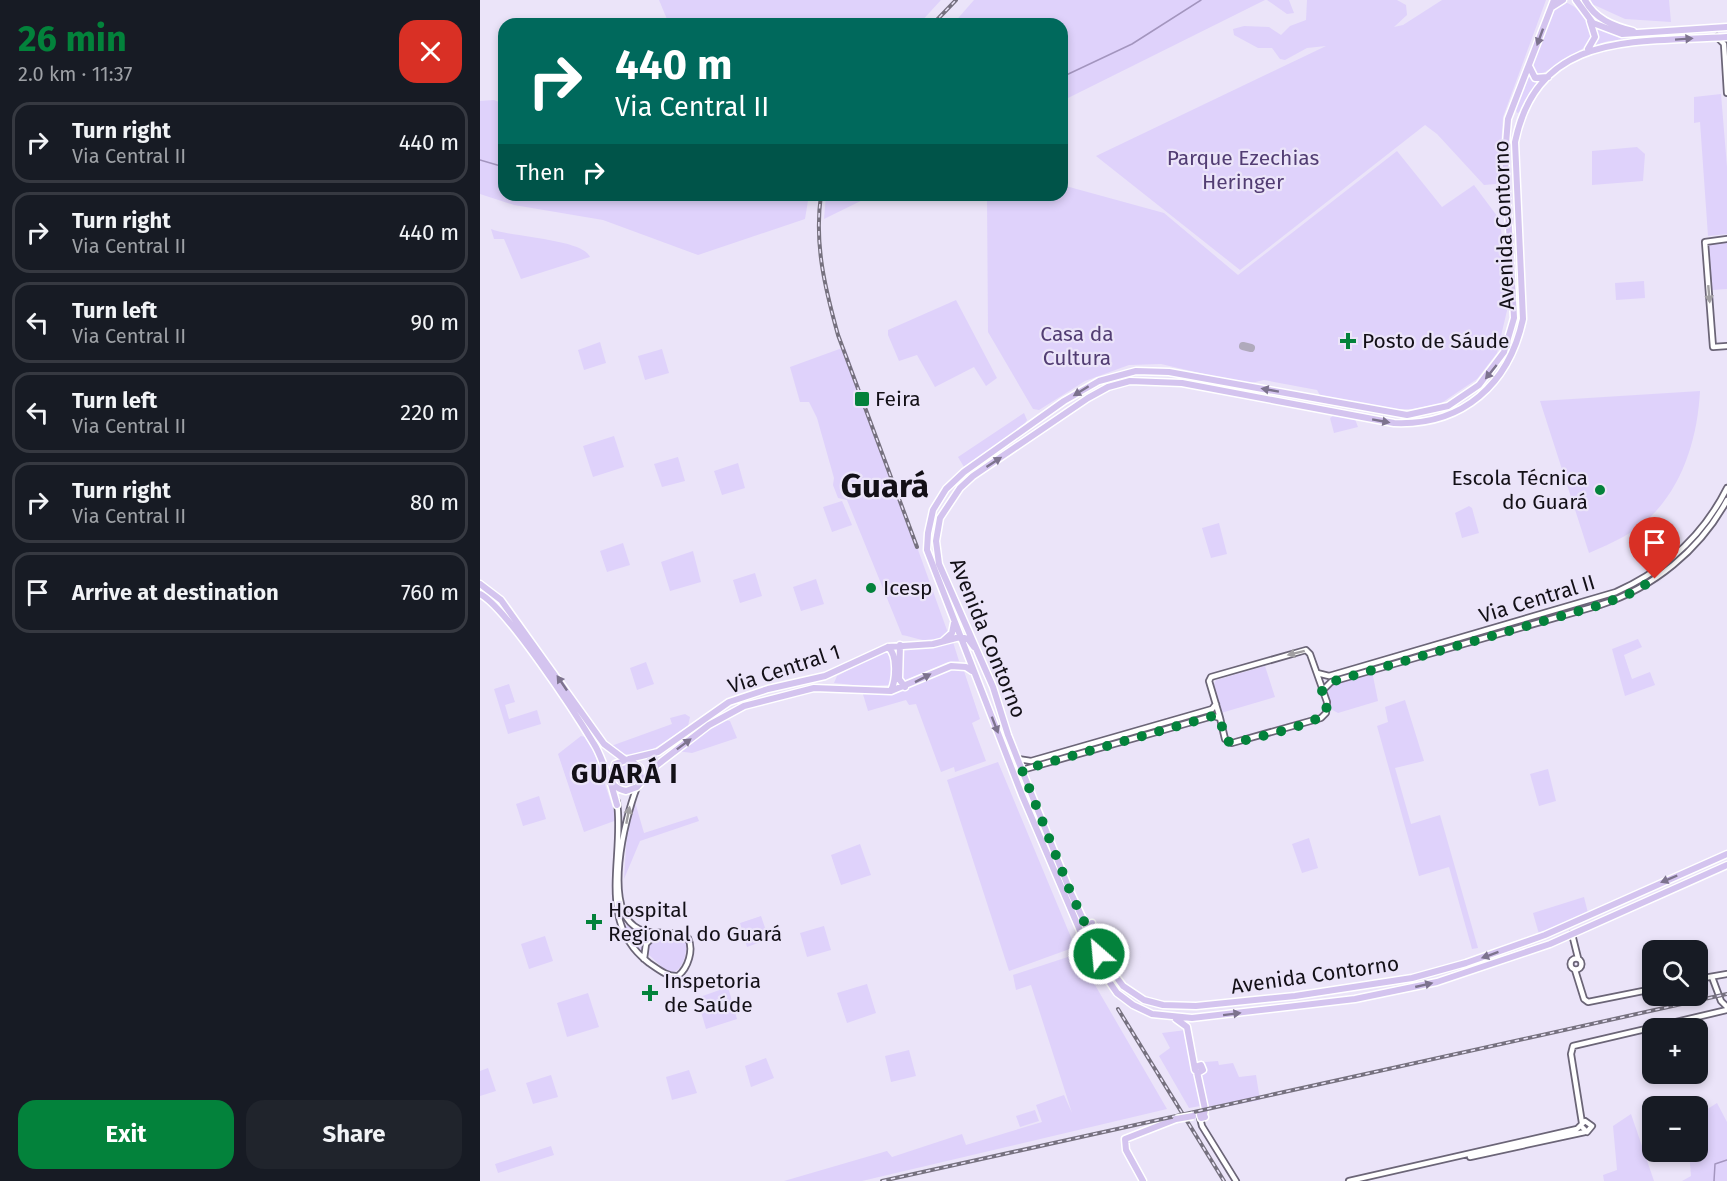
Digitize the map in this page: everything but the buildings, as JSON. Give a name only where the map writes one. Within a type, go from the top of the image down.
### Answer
[{"type":"main road","name":"Avenida Contorno","points":[[1554,0],[1511,110],[1504,156],[1514,289],[1512,326],[1504,352],[1491,372],[1464,398],[1440,409],[1407,415],[1185,374],[1143,370],[1106,378],[1064,402],[970,468],[946,489],[933,512],[927,550],[1009,762],[1045,839],[1090,954],[1110,986],[1133,1005],[1155,1015],[1191,1018],[1294,1006],[1366,997],[1437,982],[1518,956],[1565,937],[1726,865]]},
{"type":"main road","points":[[1550,10],[1564,0],[1579,8]]},
{"type":"main road","points":[[1576,0],[1579,8],[1593,26],[1595,37],[1593,44],[1585,51]]},
{"type":"main road","points":[[1585,0],[1591,10],[1604,21],[1640,33]]},
{"type":"main road","points":[[1587,18],[1616,32],[1640,33],[1727,27]]},
{"type":"main road","points":[[1650,42],[1653,32]]},
{"type":"main road","name":"Avenida Contorno","points":[[1041,830],[993,687],[947,585],[936,550],[940,518],[953,495],[973,476],[1108,387],[1118,384],[1151,380],[1182,383],[1353,416],[1408,424],[1442,417],[1469,404],[1492,386],[1510,357],[1521,327],[1523,290],[1514,154],[1517,131],[1537,90],[1548,77],[1585,51],[1607,45],[1727,37]]},
{"type":"main road","points":[[1529,65],[1535,78],[1548,77]]},
{"type":"main road","points":[[1511,110],[1523,115]]},
{"type":"main road","points":[[1514,289],[1518,286],[1523,290]]},
{"type":"main road","points":[[1512,326],[1521,327]]},
{"type":"main road","points":[[1182,383],[1186,379],[1185,374]]},
{"type":"main road","points":[[1117,375],[1115,381],[1118,384]]},
{"type":"main road","points":[[1106,378],[1108,387]]},
{"type":"main road","points":[[1294,405],[1293,398],[1296,395]]},
{"type":"main road","points":[[1353,416],[1357,412],[1355,407]]},
{"type":"main road","points":[[1440,409],[1444,412],[1442,417]]},
{"type":"main road","points":[[1407,415],[1405,419],[1408,424]]},
{"type":"main road","points":[[970,468],[969,473],[973,476]]},
{"type":"main road","points":[[933,512],[940,518]]},
{"type":"main road","points":[[927,550],[932,553],[936,550]]},
{"type":"main road","points":[[480,584],[501,600],[604,744],[627,759],[640,768],[638,785],[626,791],[611,781],[612,768],[627,759]]},
{"type":"main road","name":"Via Central 1","points":[[480,594],[505,616],[577,716],[603,761],[611,781]]},
{"type":"main road","points":[[940,643],[952,633],[954,623]]},
{"type":"main road","points":[[960,637],[971,643],[985,667]]},
{"type":"main road","name":"Via Central 1","points":[[627,759],[658,752],[729,702],[753,693],[825,676],[888,647],[940,643],[960,637]]},
{"type":"main road","points":[[900,645],[899,679],[904,687]]},
{"type":"main road","points":[[888,647],[892,651],[895,682],[891,691]]},
{"type":"main road","name":"Via Central 1","points":[[638,785],[657,765],[714,722],[761,699],[825,687],[891,691],[951,666],[966,667],[975,673]]},
{"type":"main road","points":[[837,671],[832,680],[837,688]]},
{"type":"main road","points":[[825,676],[829,682],[825,687]]},
{"type":"main road","points":[[981,689],[987,696],[991,696],[993,687]]},
{"type":"main road","points":[[577,716],[579,707]]},
{"type":"main road","points":[[712,713],[710,717],[714,722]]},
{"type":"main road","points":[[603,761],[617,805]]},
{"type":"main road","points":[[1009,762],[1022,770]]},
{"type":"main road","name":"Avenida Contorno","points":[[1057,868],[1092,940],[1116,979],[1144,1000],[1163,1005],[1196,1006],[1376,985],[1466,963],[1518,945],[1725,855]]},
{"type":"main road","points":[[1725,855],[1720,862],[1726,865]]},
{"type":"main road","points":[[1713,861],[1717,863],[1715,870]]},
{"type":"main road","points":[[1611,905],[1615,908],[1615,916]]},
{"type":"main road","points":[[1092,923],[1092,940]]},
{"type":"main road","points":[[1518,945],[1516,950],[1518,956]]},
{"type":"main road","points":[[1366,997],[1376,991],[1376,985]]},
{"type":"main road","points":[[1294,1006],[1295,996]]},
{"type":"main road","points":[[1133,1005],[1140,1005],[1144,1000]]},
{"type":"main road","points":[[1143,1181],[1126,1150],[1125,1139],[1176,1119],[1199,1116],[1204,1105],[1198,1069],[1187,1027],[1173,1018]]},
{"type":"main road","points":[[1191,1018],[1189,1022],[1198,1069]]},
{"type":"street","points":[[1717,37],[1724,44],[1727,93]]},
{"type":"street","points":[[1727,239],[1705,242],[1713,347],[1727,346]]},
{"type":"street","name":"Via Central II","points":[[1322,691],[1331,682],[1617,592],[1659,568],[1700,535],[1727,488]]},
{"type":"street","name":"Via Central II","points":[[1317,673],[1326,676],[1578,611],[1619,598],[1658,577],[1700,535],[1727,500]]},
{"type":"street","points":[[1617,592],[1619,598]]},
{"type":"street","points":[[1576,605],[1578,611]]},
{"type":"street","points":[[1306,650],[1312,657],[1322,691],[1328,706],[1323,716],[1260,736],[1229,742],[1225,740],[1209,681],[1214,676],[1306,650]]},
{"type":"street","points":[[1018,759],[1026,762],[1045,757],[1212,709],[1216,704]]},
{"type":"street","points":[[1194,714],[1196,720]]},
{"type":"street","points":[[1022,770],[1196,720],[1213,716],[1220,718]]},
{"type":"street","points":[[1084,746],[1086,753]]},
{"type":"street","points":[[1045,757],[1047,764]]},
{"type":"street","name":"Via Central 1","points":[[611,781],[617,805],[614,902],[625,937],[644,959],[670,976],[678,976],[685,970],[690,948],[688,938],[680,933],[656,934],[639,929],[630,922],[619,903],[627,815],[638,785]]},
{"type":"street","points":[[644,959],[646,944],[656,934]]},
{"type":"street","points":[[1572,934],[1584,999],[1588,1002],[1642,991]]},
{"type":"street","points":[[1565,937],[1570,944],[1577,969]]},
{"type":"street","points":[[1708,978],[1727,974]]},
{"type":"street","points":[[1587,1132],[1582,1125],[1571,1054],[1574,1046],[1727,1009],[1721,1001],[1712,977]]},
{"type":"street","points":[[1719,1012],[1721,1001]]},
{"type":"street","points":[[1362,1181],[1587,1132],[1592,1129],[1580,1109]]},
{"type":"street","points":[[1199,1116],[1202,1126],[1236,1181]]},
{"type":"street","points":[[1349,1181],[1582,1125],[1589,1121]]},
{"type":"green space","points":[[659,0],[941,0],[924,18],[666,18]]},
{"type":"green space","points":[[974,0],[1265,0],[1068,98],[1068,18],[958,18]]},
{"type":"green space","points":[[1267,0],[1289,0],[1294,13],[1287,14]]},
{"type":"green space","name":"Parque Ezechias Heringer","points":[[1307,0],[1397,0],[1406,5],[1407,15],[1394,27],[1403,25],[1442,0],[1546,0],[1503,117],[1499,176],[1496,184],[1484,185],[1437,134],[1425,125],[1240,270],[1096,156],[1326,46],[1307,48],[1285,60],[1280,59],[1272,48],[1258,48],[1234,35],[1233,29],[1244,26],[1269,27],[1281,35],[1290,26],[1306,20]]},
{"type":"green space","points":[[1591,0],[1669,0],[1671,22],[1625,19],[1592,4]]},
{"type":"green space","points":[[1562,2],[1578,10],[1592,37],[1585,47],[1537,77],[1532,66],[1553,8]]},
{"type":"green space","points":[[1595,28],[1618,36],[1646,35],[1646,39],[1608,41],[1593,46]]},
{"type":"green space","points":[[1528,72],[1533,79],[1540,81],[1521,112],[1517,113],[1515,106]]},
{"type":"green space","points":[[1721,94],[1727,167],[1727,234],[1708,236],[1700,122],[1694,123],[1694,97]]},
{"type":"green space","points":[[480,101],[498,102],[498,200],[480,194]]},
{"type":"green space","points":[[1637,147],[1645,154],[1643,181],[1592,185],[1592,151]]},
{"type":"green space","name":"Casa da Cultura","points":[[1397,151],[1442,207],[1474,185],[1500,220],[1509,302],[1497,353],[1477,379],[1440,404],[1412,409],[1383,409],[1322,399],[1317,390],[1264,380],[1247,384],[1161,364],[1129,365],[1085,381],[1039,410],[1033,409],[988,332],[987,201],[1068,201],[1068,187],[1164,213],[1238,275]]},
{"type":"green space","points":[[502,201],[808,201],[805,219],[698,255],[603,220]]},
{"type":"green space","points":[[826,201],[861,201],[824,219]]},
{"type":"green space","points":[[491,229],[560,242],[584,251],[590,257],[521,279],[504,239],[494,239]]},
{"type":"green space","points":[[1727,239],[1727,289],[1712,290],[1706,244]]},
{"type":"green space","points":[[1644,281],[1645,298],[1616,300],[1615,283]]},
{"type":"green space","points":[[956,300],[997,378],[986,386],[974,367],[935,387],[917,355],[899,361],[888,335],[888,330]]},
{"type":"green space","points":[[600,342],[606,363],[584,370],[578,350]]},
{"type":"green space","points":[[845,347],[948,633],[937,640],[926,641],[902,635],[847,500],[838,498],[817,418],[809,402],[800,402],[790,367]]},
{"type":"green space","points":[[662,349],[669,373],[645,380],[638,356]]},
{"type":"green space","points":[[1700,391],[1694,434],[1688,455],[1670,493],[1641,525],[1623,537],[1589,553],[1540,401]]},
{"type":"green space","points":[[1024,413],[1027,420],[1024,425],[964,467],[958,457]]},
{"type":"green space","points":[[1333,416],[1355,419],[1358,427],[1334,433],[1330,418]]},
{"type":"green space","points":[[614,436],[624,467],[593,477],[583,446]]},
{"type":"green space","points":[[678,457],[685,481],[662,487],[654,464]]},
{"type":"green space","points":[[738,463],[745,488],[722,495],[714,471]]},
{"type":"green space","points":[[842,501],[852,525],[832,532],[823,507]]},
{"type":"green space","points":[[1469,506],[1472,508],[1479,533],[1462,538],[1455,513]]},
{"type":"green space","points":[[1219,523],[1227,554],[1211,558],[1202,528]]},
{"type":"green space","points":[[623,543],[630,565],[607,572],[600,551]]},
{"type":"green space","points":[[693,551],[701,582],[670,591],[661,562]]},
{"type":"green space","points":[[755,573],[762,596],[740,603],[733,580]]},
{"type":"green space","points":[[816,579],[824,604],[801,611],[793,587]]},
{"type":"green space","points":[[1638,639],[1642,647],[1624,655],[1632,679],[1650,672],[1655,685],[1625,696],[1612,649]]},
{"type":"green space","points":[[953,642],[959,661],[948,662],[903,681],[902,648],[928,648]]},
{"type":"green space","points":[[885,651],[890,654],[892,681],[889,685],[864,686],[834,683],[837,676]]},
{"type":"green space","points":[[646,662],[654,684],[637,690],[630,668]]},
{"type":"green space","points":[[1265,666],[1275,697],[1221,713],[1214,684],[1216,680]]},
{"type":"green space","points":[[948,668],[963,668],[980,719],[972,723],[986,761],[955,772],[954,767],[941,772],[916,704],[909,705],[906,700],[868,711],[862,691],[896,690]]},
{"type":"green space","points":[[1372,671],[1378,701],[1338,713],[1329,708],[1325,686]]},
{"type":"green space","points":[[509,684],[515,702],[505,705],[509,719],[537,710],[541,724],[508,734],[494,689]]},
{"type":"green space","points":[[1405,700],[1424,761],[1395,768],[1411,824],[1440,815],[1478,948],[1472,949],[1449,867],[1419,876],[1377,726],[1388,722],[1385,707]]},
{"type":"green space","points":[[685,714],[690,717],[688,726],[651,750],[631,755],[621,753],[611,746],[672,724],[670,718]]},
{"type":"green space","points":[[721,719],[730,721],[737,738],[692,753],[677,751]]},
{"type":"green space","points":[[581,736],[585,737],[594,752],[617,820],[584,832],[558,754]]},
{"type":"green space","points":[[626,762],[635,766],[639,775],[635,784],[626,788],[617,784],[613,775],[617,766]]},
{"type":"green space","points":[[998,762],[1075,947],[1009,971],[947,780]]},
{"type":"green space","points":[[1548,769],[1556,801],[1539,806],[1530,774]]},
{"type":"green space","points":[[539,796],[546,819],[523,826],[516,804]]},
{"type":"green space","points":[[635,802],[644,833],[697,816],[699,821],[640,841],[624,879],[628,817]]},
{"type":"green space","points":[[1309,838],[1318,868],[1302,873],[1292,844]]},
{"type":"green space","points":[[860,844],[871,875],[841,885],[831,855]]},
{"type":"green space","points":[[1584,897],[1588,913],[1539,934],[1533,913]]},
{"type":"green space","points":[[761,916],[769,939],[747,947],[740,923]]},
{"type":"green space","points":[[623,924],[650,936],[644,943],[643,953],[632,941]]},
{"type":"green space","points":[[824,926],[831,950],[807,957],[800,933]]},
{"type":"green space","points":[[545,936],[553,961],[529,969],[521,944]]},
{"type":"green space","points":[[676,936],[686,940],[686,949],[683,963],[674,972],[665,970],[647,953],[647,944],[657,937]]},
{"type":"green space","points":[[1077,954],[1167,1109],[862,1181],[784,1181],[887,1151],[892,1157],[962,1134],[966,1145],[1042,1122],[1036,1105],[1064,1095],[1072,1113],[1031,985],[1016,990],[1013,975]]},
{"type":"green space","points":[[867,984],[876,1013],[847,1023],[837,993]]},
{"type":"green space","points":[[728,987],[737,1019],[706,1029],[697,998]]},
{"type":"green space","points":[[588,993],[599,1027],[567,1037],[557,1003]]},
{"type":"green space","points":[[1186,1030],[1192,1063],[1218,1061],[1219,1065],[1233,1063],[1239,1077],[1256,1075],[1260,1100],[1209,1110],[1206,1105],[1189,1108],[1159,1056],[1170,1048],[1162,1033]]},
{"type":"green space","points":[[909,1050],[916,1076],[891,1082],[885,1056]]},
{"type":"green space","points":[[766,1058],[774,1078],[751,1087],[745,1066]]},
{"type":"green space","points":[[488,1068],[496,1091],[480,1096],[480,1071]]},
{"type":"green space","points":[[689,1070],[697,1093],[672,1100],[666,1077]]},
{"type":"green space","points":[[551,1075],[558,1097],[533,1104],[526,1083]]},
{"type":"green space","points":[[1717,1103],[1727,1122],[1727,1181],[1682,1181],[1691,1176],[1690,1162],[1708,1162],[1708,1109]]},
{"type":"green space","points":[[1035,1110],[1039,1121],[1020,1127],[1016,1116]]},
{"type":"green space","points":[[1631,1114],[1642,1146],[1642,1162],[1647,1162],[1654,1181],[1604,1181],[1603,1175],[1617,1170],[1613,1126]]},
{"type":"green space","points":[[551,1146],[554,1155],[498,1173],[495,1164]]},
{"type":"waterway","points":[[1068,74],[1132,44],[1201,0]]},
{"type":"waterway","points":[[480,160],[498,165]]},
{"type":"waterway","points":[[1714,1181],[1715,1164],[1727,1160]]},
{"type":"taxiway","points":[[1243,346],[1251,348]]},
{"type":"railway","points":[[939,18],[956,0]]},
{"type":"railway","points":[[820,201],[819,231],[822,266],[838,335],[917,547]]},
{"type":"railway","points":[[882,1181],[1727,994]]},
{"type":"railway","points":[[1118,1009],[1224,1181]]},
{"type":"place","name":"Posto de Sáude","points":[[1348,341]]},
{"type":"place","name":"Feira","points":[[862,399]]},
{"type":"place","name":"Escola Técnica do Guará","points":[[1600,490]]},
{"type":"place","name":"Icesp","points":[[871,588]]},
{"type":"place","name":"Hospital Regional do Guará","points":[[594,922]]},
{"type":"place","name":"Inspetoria de Saúde","points":[[650,993]]},
{"type":"district","name":"Guará","points":[[885,486]]},
{"type":"district","name":"GUARÁ I","points":[[625,774]]},
{"type":"route","points":[[1099,954],[1070,891],[1022,770],[1213,716],[1220,718],[1225,740],[1232,743],[1288,728],[1321,718],[1326,713],[1327,702],[1322,691],[1331,682],[1600,605],[1638,590],[1655,579]]}]
